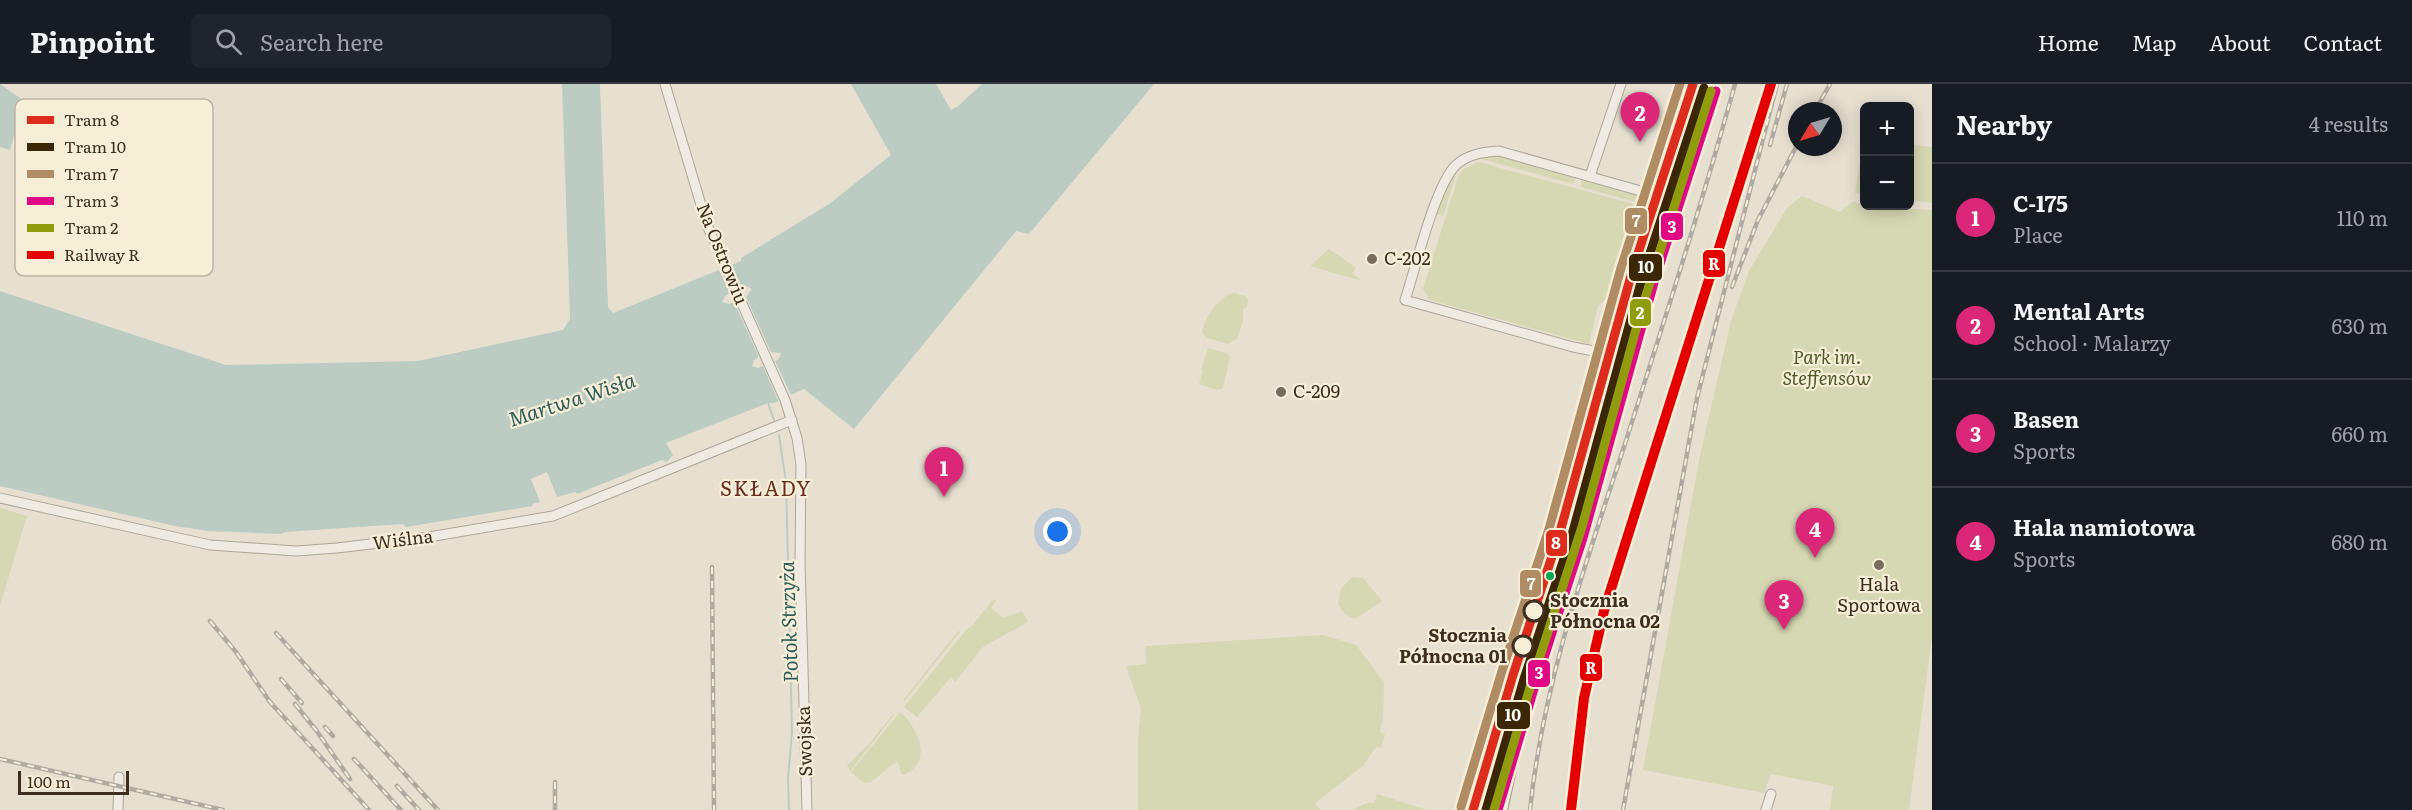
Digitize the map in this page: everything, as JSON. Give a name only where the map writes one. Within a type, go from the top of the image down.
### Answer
[{"type":"main road","points":[[1488,810],[1546,611],[1561,582],[1670,199],[1706,84]]},
{"type":"main road","points":[[1501,810],[1518,713]]},
{"type":"street","name":"Na Ostrowiu","points":[[665,84],[707,225],[792,420]]},
{"type":"street","points":[[1590,176],[1621,84]]},
{"type":"street","points":[[1625,357],[1573,348],[1405,300],[1441,188],[1448,174],[1462,160],[1480,153],[1499,151],[1670,199]]},
{"type":"street","name":"Wiślna","points":[[0,498],[210,545],[296,551],[337,548],[460,532],[553,516],[792,420]]},
{"type":"street","name":"Swojska","points":[[792,420],[801,465],[800,562],[807,810]]},
{"type":"street","points":[[117,810],[119,777]]},
{"type":"street","points":[[1766,810],[1771,794]]},
{"type":"green space","points":[[1914,145],[1932,147],[1932,203],[1914,201]]},
{"type":"green space","points":[[1491,155],[1577,176],[1573,184],[1478,158]]},
{"type":"green space","points":[[1478,162],[1641,206],[1615,291],[1598,306],[1589,344],[1430,300],[1423,289],[1459,174]]},
{"type":"green space","points":[[1860,162],[1860,194],[1855,193]]},
{"type":"green space","points":[[1457,171],[1443,216],[1436,214],[1449,181]]},
{"type":"green space","points":[[1581,177],[1643,195],[1641,202],[1581,187]]},
{"type":"green space","name":"Park im. Steffensów","points":[[1802,196],[1840,212],[1853,201],[1860,204],[1860,210],[1932,210],[1932,636],[1909,810],[1830,810],[1833,786],[1771,774],[1764,793],[1643,770],[1700,455],[1731,321],[1749,271],[1787,208]]},
{"type":"green space","points":[[1329,249],[1356,268],[1352,273],[1362,281],[1310,266]]},
{"type":"green space","points":[[1235,293],[1248,299],[1247,307],[1243,309],[1243,320],[1237,339],[1228,344],[1207,338],[1202,332],[1206,320],[1219,302],[1229,294]]},
{"type":"green space","points":[[1208,348],[1226,353],[1230,357],[1223,388],[1217,390],[1199,384]]},
{"type":"green space","points":[[0,508],[27,516],[0,606]]},
{"type":"green space","points":[[1352,577],[1363,578],[1382,601],[1355,619],[1345,614],[1338,604],[1341,589]]},
{"type":"green space","points":[[993,599],[996,601],[991,608],[1003,618],[1022,611],[1028,622],[983,647],[955,682],[951,677],[917,717],[904,707]]},
{"type":"green space","points":[[958,631],[960,632],[904,702],[904,699]]},
{"type":"green space","points":[[1323,635],[1356,645],[1384,682],[1380,732],[1385,734],[1381,748],[1376,747],[1363,766],[1315,803],[1320,810],[1138,810],[1138,740],[1141,709],[1126,666],[1146,664],[1145,646]]},
{"type":"green space","points":[[900,712],[913,727],[917,736],[920,746],[918,763],[912,770],[902,775],[897,761],[871,782],[864,783],[851,772]]},
{"type":"green space","points":[[893,714],[850,771],[847,765],[869,744]]},
{"type":"green space","points":[[1377,794],[1427,810],[1352,810],[1369,802],[1374,804]]},
{"type":"water","points":[[0,84],[21,99],[15,99],[15,132],[10,150],[0,147]]},
{"type":"water","name":"Martwa Wisła","points":[[562,84],[600,84],[608,307],[613,313],[741,261],[741,258],[829,204],[891,155],[851,84],[936,84],[951,110],[982,84],[1154,84],[1029,234],[1016,231],[854,429],[804,389],[774,403],[768,403],[666,443],[673,455],[667,462],[662,460],[577,494],[576,492],[557,497],[547,472],[531,479],[540,502],[532,504],[533,506],[406,527],[403,524],[281,534],[208,531],[175,526],[0,486],[0,291],[226,365],[418,361],[563,330],[570,319]]},
{"type":"pier","points":[[731,264],[742,288],[746,286],[752,289],[746,297],[771,352],[781,353],[779,359],[775,361],[792,397],[779,403],[763,366],[758,368],[752,366],[754,360],[759,357],[734,302],[729,304],[722,302],[730,293],[719,270]]},
{"type":"waterway","name":"Potok Strzyża","points":[[768,403],[774,420]]},
{"type":"waterway","name":"Potok Strzyża","points":[[779,435],[786,482],[792,732],[788,778],[789,810]]},
{"type":"railway","points":[[1530,810],[1545,718],[1567,627],[1681,267],[1735,84]]},
{"type":"railway","points":[[1623,810],[1697,398],[1777,84]]},
{"type":"railway","points":[[1770,145],[1787,84]]},
{"type":"railway","points":[[1820,102],[1830,84]]},
{"type":"railway","points":[[1732,287],[1758,220],[1791,156]]},
{"type":"railway","points":[[712,567],[714,810]]},
{"type":"railway","points":[[210,621],[236,652],[270,702],[369,810]]},
{"type":"railway","points":[[276,633],[438,810]]},
{"type":"railway","points":[[281,679],[302,703]]},
{"type":"railway","points":[[295,704],[350,779]]},
{"type":"railway","points":[[325,727],[333,736]]},
{"type":"railway","points":[[0,759],[223,810]]},
{"type":"railway","points":[[354,759],[401,810]]},
{"type":"railway","points":[[555,782],[555,810]]},
{"type":"railway","points":[[397,786],[419,810]]},
{"type":"tram line","name":"7","points":[[1461,807],[1502,671],[1549,529],[1621,268],[1680,84]]},
{"type":"tram line","name":"8","points":[[1473,810],[1513,675],[1560,532],[1632,272],[1693,84]]},
{"type":"tram line","name":"10","points":[[1486,810],[1524,679],[1572,535],[1643,275],[1704,88]]},
{"type":"tram line","name":"2","points":[[1494,810],[1531,684],[1582,527],[1641,311],[1711,91]]},
{"type":"tram line","name":"3","points":[[1498,810],[1536,682],[1583,538],[1655,279],[1716,91]]},
{"type":"rail line","name":"R","points":[[1571,810],[1584,698],[1604,611],[1771,84]]},
{"type":"place","name":"Mental Arts","points":[[1640,142]]},
{"type":"place","name":"C-202","points":[[1372,259]]},
{"type":"place","name":"C-209","points":[[1281,392]]},
{"type":"place","name":"C-175","points":[[944,497]]},
{"type":"place","name":"Hala namiotowa","points":[[1815,558]]},
{"type":"place","name":"Hala Sportowa","points":[[1879,565]]},
{"type":"place","name":"Stocznia Północna 02","points":[[1534,611]]},
{"type":"place","name":"Basen","points":[[1784,630]]},
{"type":"place","name":"Stocznia Północna 01","points":[[1523,646]]},
{"type":"district","name":"SKŁADY","points":[[766,489]]}]
